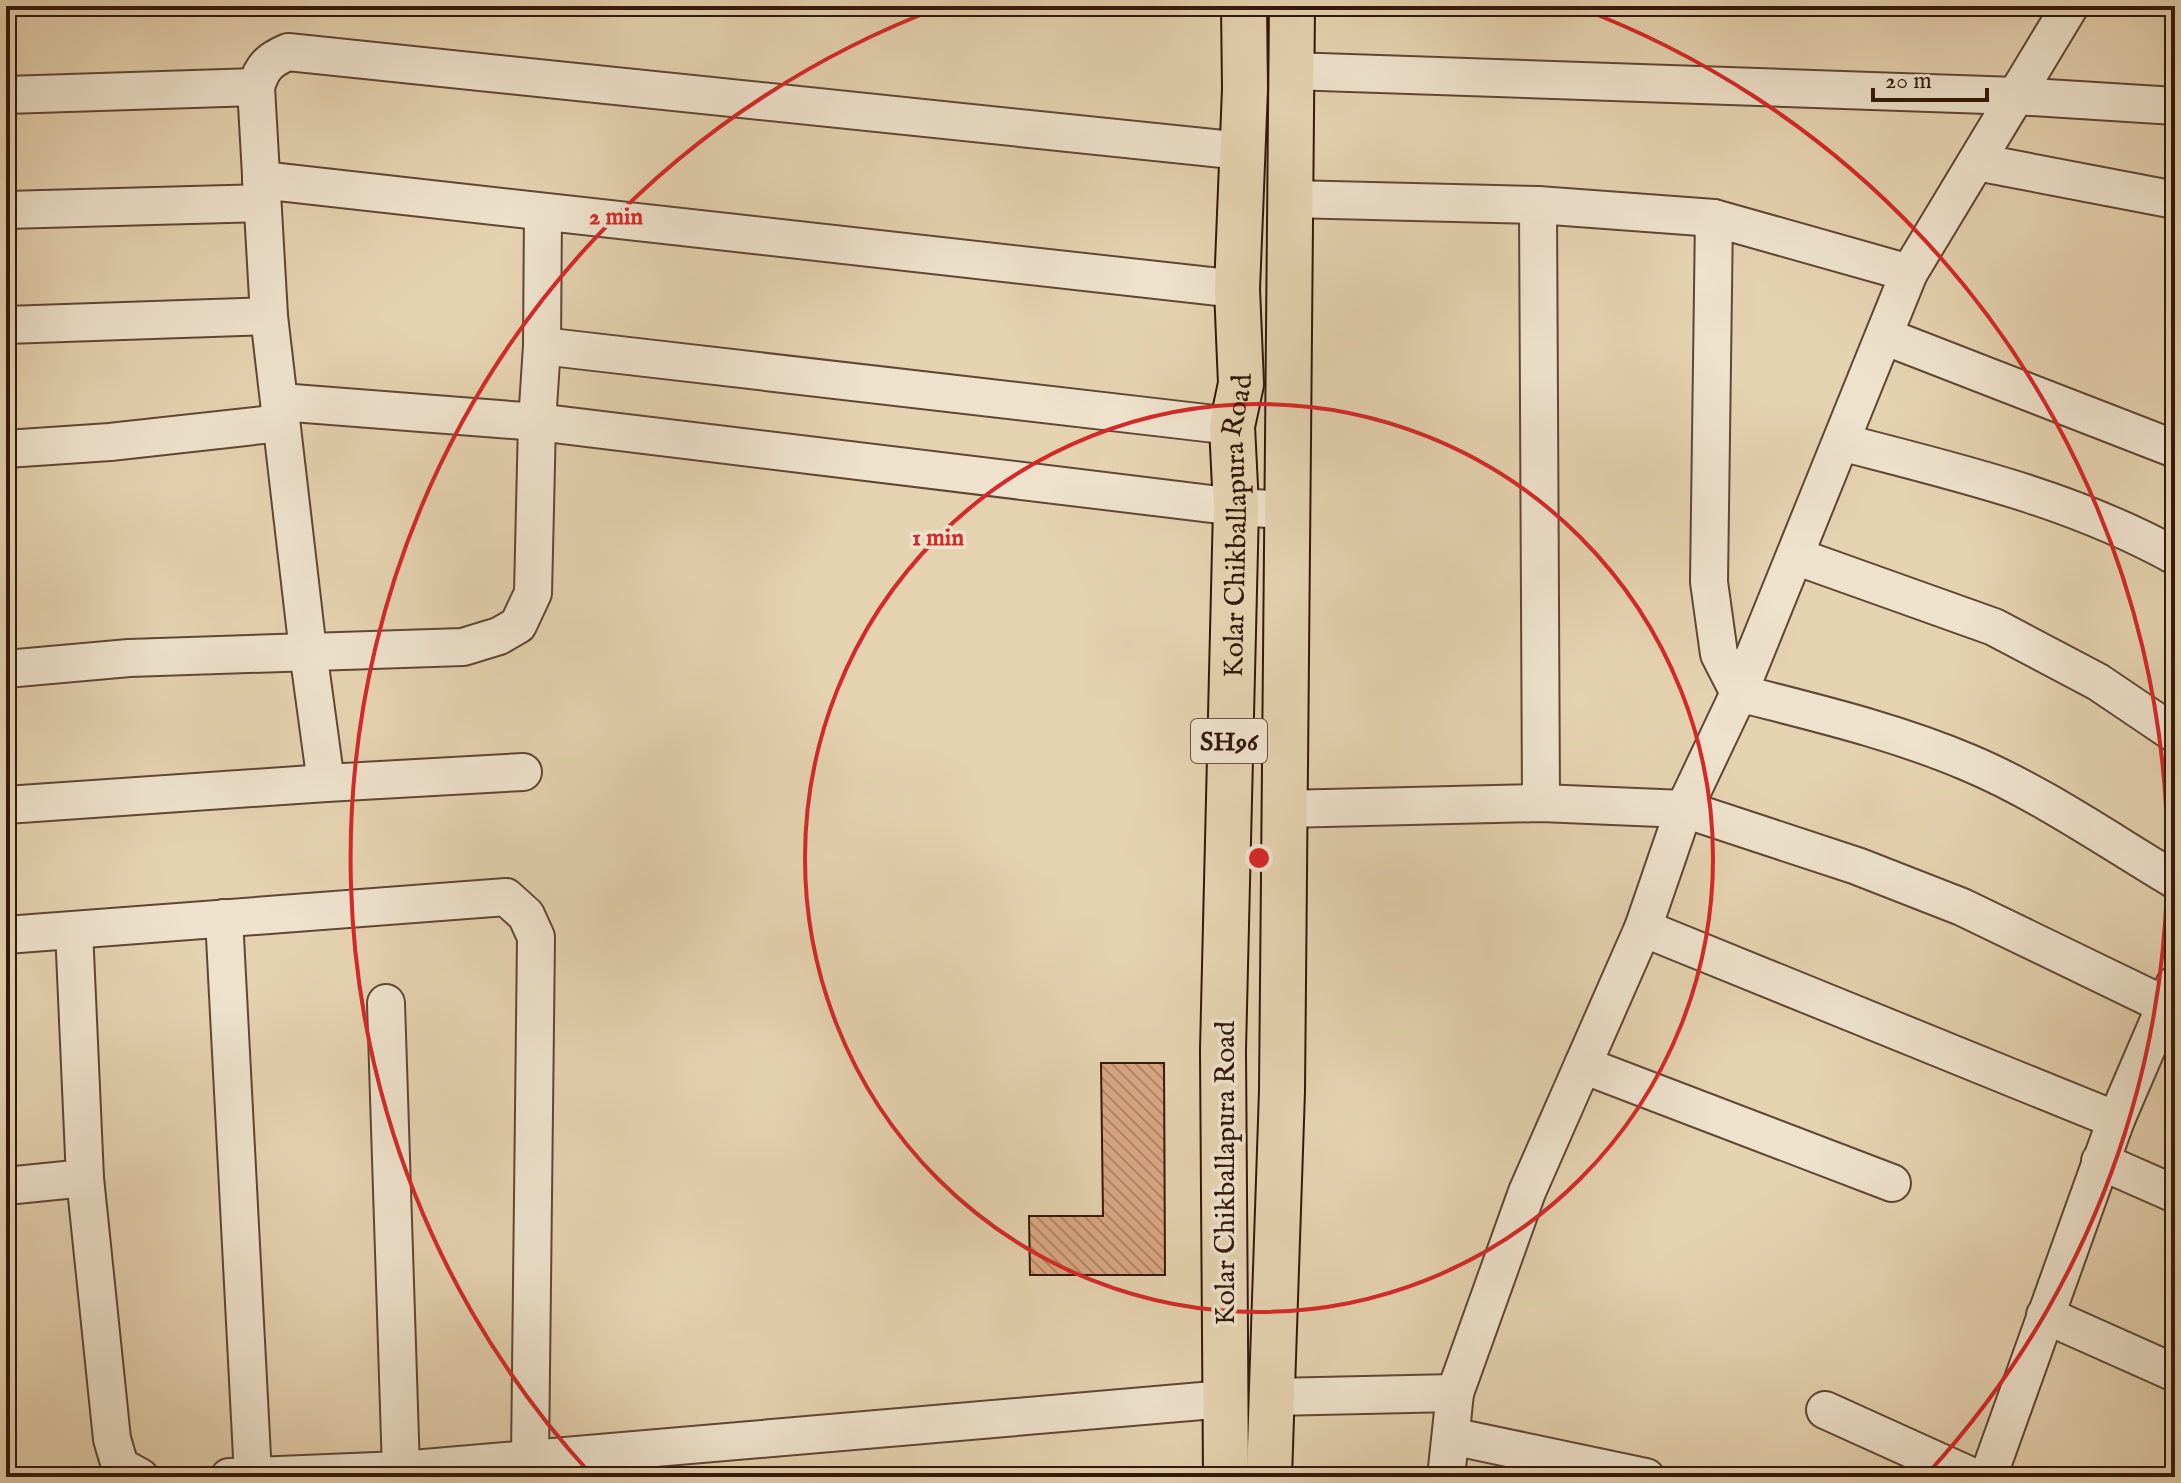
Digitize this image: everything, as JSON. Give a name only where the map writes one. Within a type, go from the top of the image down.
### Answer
[{"type":"main road","name":"Kolar Chikballapura Road","points":[[1226,1477],[1223,1050],[1236,507],[1232,426],[1241,384],[1237,289],[1244,6]]},
{"type":"main road","name":"Kolar Chikballapura Road","points":[[1269,1477],[1282,1091],[1292,6]]},
{"type":"street","points":[[1446,1477],[1455,1393],[1527,1192],[1643,928],[1684,809],[1739,693],[1909,273],[2070,6]]},
{"type":"street","points":[[326,783],[269,316],[256,87],[261,69],[272,59],[288,52],[1242,151]]},
{"type":"street","points":[[1291,71],[2016,96],[2175,106]]},
{"type":"street","points":[[6,95],[256,87]]},
{"type":"street","points":[[1977,162],[2175,200]]},
{"type":"street","points":[[6,210],[261,191],[543,213],[1237,289]]},
{"type":"street","points":[[1290,199],[1538,205],[1714,218],[1909,273]]},
{"type":"street","points":[[1538,205],[1541,803]]},
{"type":"street","points":[[6,669],[129,658],[463,647],[499,636],[518,625],[533,593],[542,346],[543,213]]},
{"type":"street","points":[[1714,218],[1709,582],[1719,654],[1739,693],[1876,729],[1969,763],[2044,802],[2175,880]]},
{"type":"street","points":[[6,325],[269,316]]},
{"type":"street","points":[[1884,336],[2175,449]]},
{"type":"street","points":[[542,346],[1232,426]]},
{"type":"street","points":[[6,449],[110,442],[281,413],[537,422],[1236,507],[1287,510]]},
{"type":"street","points":[[1841,442],[2028,491],[2138,535],[2175,556]]},
{"type":"street","points":[[1795,556],[1994,627],[2098,682],[2175,734]]},
{"type":"street","points":[[6,805],[523,772]]},
{"type":"street","points":[[1283,809],[1541,803],[1684,809],[1857,866],[1962,907],[2171,1000],[2100,1161],[1988,1477]]},
{"type":"street","points":[[6,935],[506,897],[526,915],[536,937],[530,1458]]},
{"type":"street","points":[[224,918],[253,1476]]},
{"type":"street","points":[[1643,928],[2116,1120]]},
{"type":"street","points":[[74,930],[85,1178],[112,1439],[120,1466],[140,1477]]},
{"type":"street","points":[[386,1003],[401,1470]]},
{"type":"street","points":[[1583,1065],[1892,1183]]},
{"type":"street","points":[[2100,1161],[2175,1194]]},
{"type":"street","points":[[6,1186],[85,1178]]},
{"type":"street","points":[[2045,1315],[2175,1373]]},
{"type":"street","points":[[1273,1397],[1455,1393]]},
{"type":"street","points":[[229,1477],[401,1470],[1225,1399]]},
{"type":"street","points":[[1825,1410],[1973,1477]]},
{"type":"street","points":[[1451,1436],[1646,1477]]},
{"type":"building","points":[[1101,1063],[1164,1063],[1165,1275],[1030,1275],[1029,1216],[1103,1216]]}]
